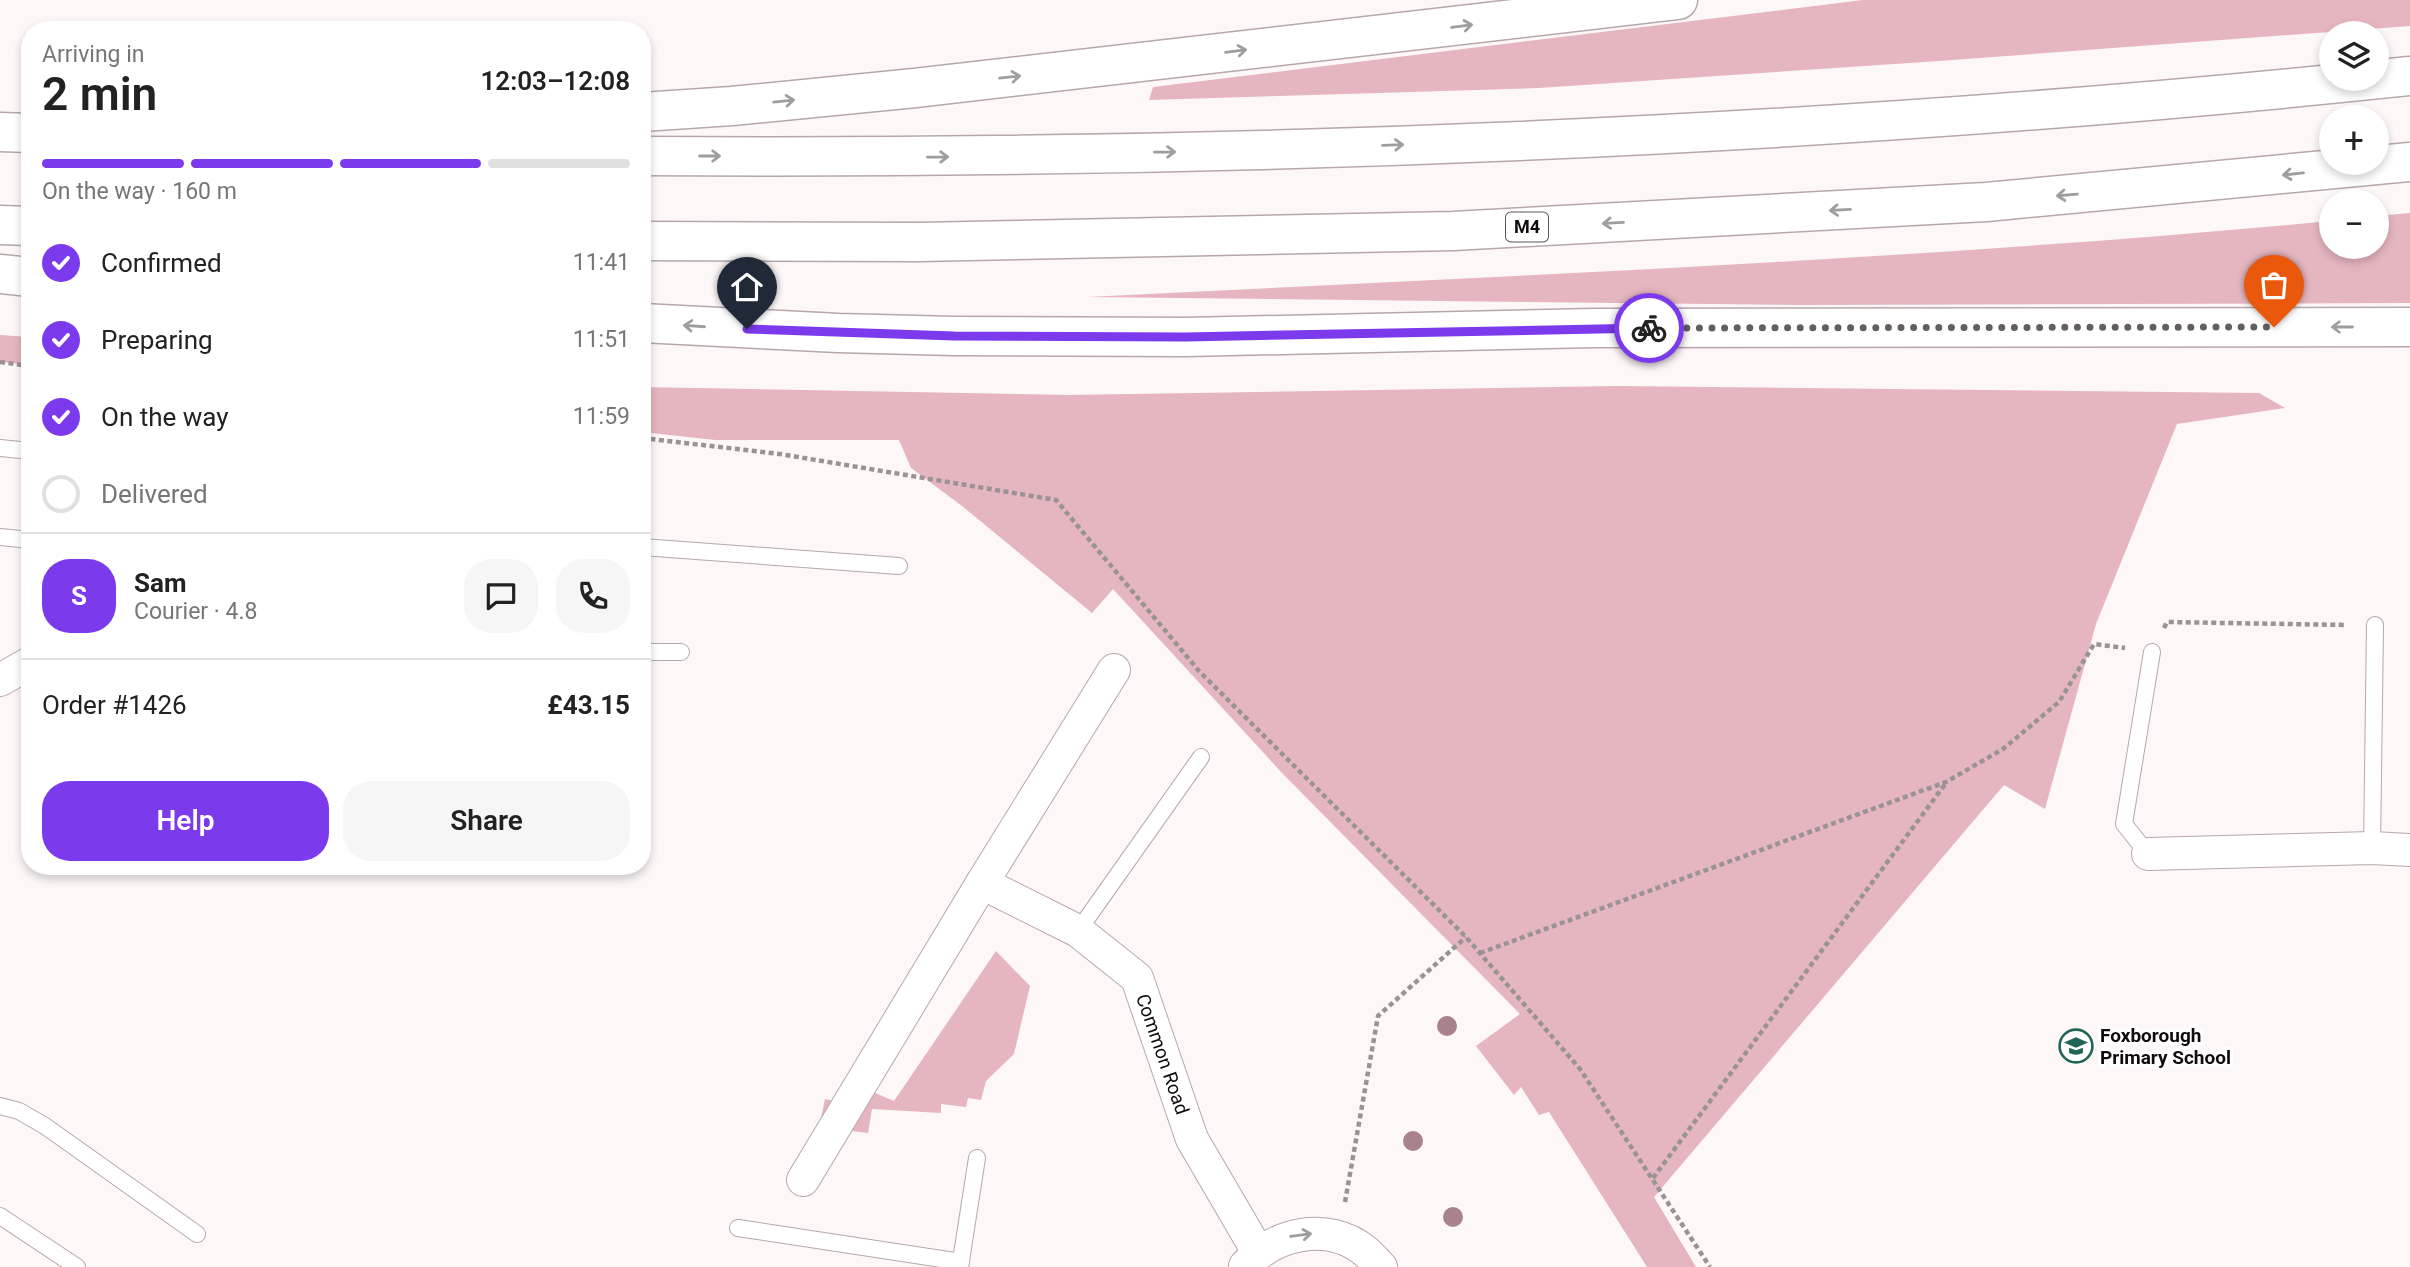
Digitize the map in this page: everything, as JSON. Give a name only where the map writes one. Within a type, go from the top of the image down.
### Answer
[{"type":"highway","points":[[651,111],[915,88],[1678,0]]},
{"type":"highway","points":[[651,156],[906,157],[1479,143],[1718,131],[1970,114],[2410,76]]},
{"type":"highway","points":[[0,132],[21,133]]},
{"type":"highway","name":"M4","points":[[651,241],[919,242],[1453,231],[1986,202],[2410,162]]},
{"type":"highway","points":[[0,225],[21,226]]},
{"type":"highway","points":[[0,274],[21,276]]},
{"type":"highway","points":[[651,323],[838,333],[1063,337],[1595,328],[2410,327]]},
{"type":"street","points":[[0,680],[21,668]]},
{"type":"street","points":[[803,1180],[1114,670]]},
{"type":"street","points":[[2148,854],[2372,848],[2410,850]]},
{"type":"street","name":"Common Road","points":[[982,883],[1078,931],[1137,978],[1192,1139],[1251,1260],[1283,1238],[1310,1233],[1339,1237],[1364,1250],[1381,1267]]},
{"type":"lane","points":[[0,448],[21,450]]},
{"type":"lane","points":[[0,537],[21,539]]},
{"type":"lane","points":[[651,548],[899,566]]},
{"type":"lane","points":[[2372,848],[2375,625]]},
{"type":"lane","points":[[651,652],[681,652]]},
{"type":"lane","points":[[2148,854],[2124,824],[2152,652]]},
{"type":"lane","points":[[1078,931],[1201,757]]},
{"type":"lane","points":[[0,1106],[19,1111],[45,1126],[197,1234]]},
{"type":"lane","points":[[738,1228],[961,1265],[977,1158]]},
{"type":"lane","points":[[0,1216],[77,1267]]},
{"type":"path","points":[[0,362],[21,365]]},
{"type":"path","points":[[651,439],[780,454],[1056,500],[1199,671],[1466,937],[1580,1069],[1710,1267]]},
{"type":"path","points":[[1480,953],[1947,782],[2003,748],[2059,702],[2094,644],[2152,652],[2167,622],[2375,625]]},
{"type":"path","points":[[1653,1178],[1947,782]]},
{"type":"path","points":[[1339,1237],[1378,1016],[1466,937]]},
{"type":"shaded area","points":[[1863,0],[2410,0],[2410,26],[2389,28],[2389,21],[2319,21],[2319,33],[1939,61],[1539,88],[1149,100],[1153,87]]},
{"type":"shaded area","points":[[2410,213],[2410,303],[1801,305],[1087,297],[1865,257],[2319,222],[2319,259],[2389,259],[2389,215]]},
{"type":"shaded area","points":[[0,335],[21,336],[21,364],[0,362]]},
{"type":"shaded area","points":[[1618,386],[2259,393],[2285,408],[2177,424],[2096,624],[2045,809],[2004,785],[1654,1197],[1696,1267],[1647,1267],[1549,1112],[1539,1115],[1521,1087],[1514,1095],[1476,1046],[1520,1014],[1282,773],[1113,589],[1092,613],[962,506],[911,468],[899,440],[715,440],[651,433],[651,387],[1068,395]]},
{"type":"shaded area","points":[[996,951],[1030,986],[1014,1054],[986,1081],[981,1100],[968,1098],[966,1107],[941,1104],[941,1113],[872,1109],[868,1133],[819,1127],[825,1099],[855,1105],[866,1089],[894,1101]]},
{"type":"way so far","points":[[1649,328],[2274,327]]},
{"type":"place","name":"Foxborough Primary School","points":[[2076,1046]]},
{"type":"route","points":[[747,329],[954,336],[1186,337],[1649,328]]}]
